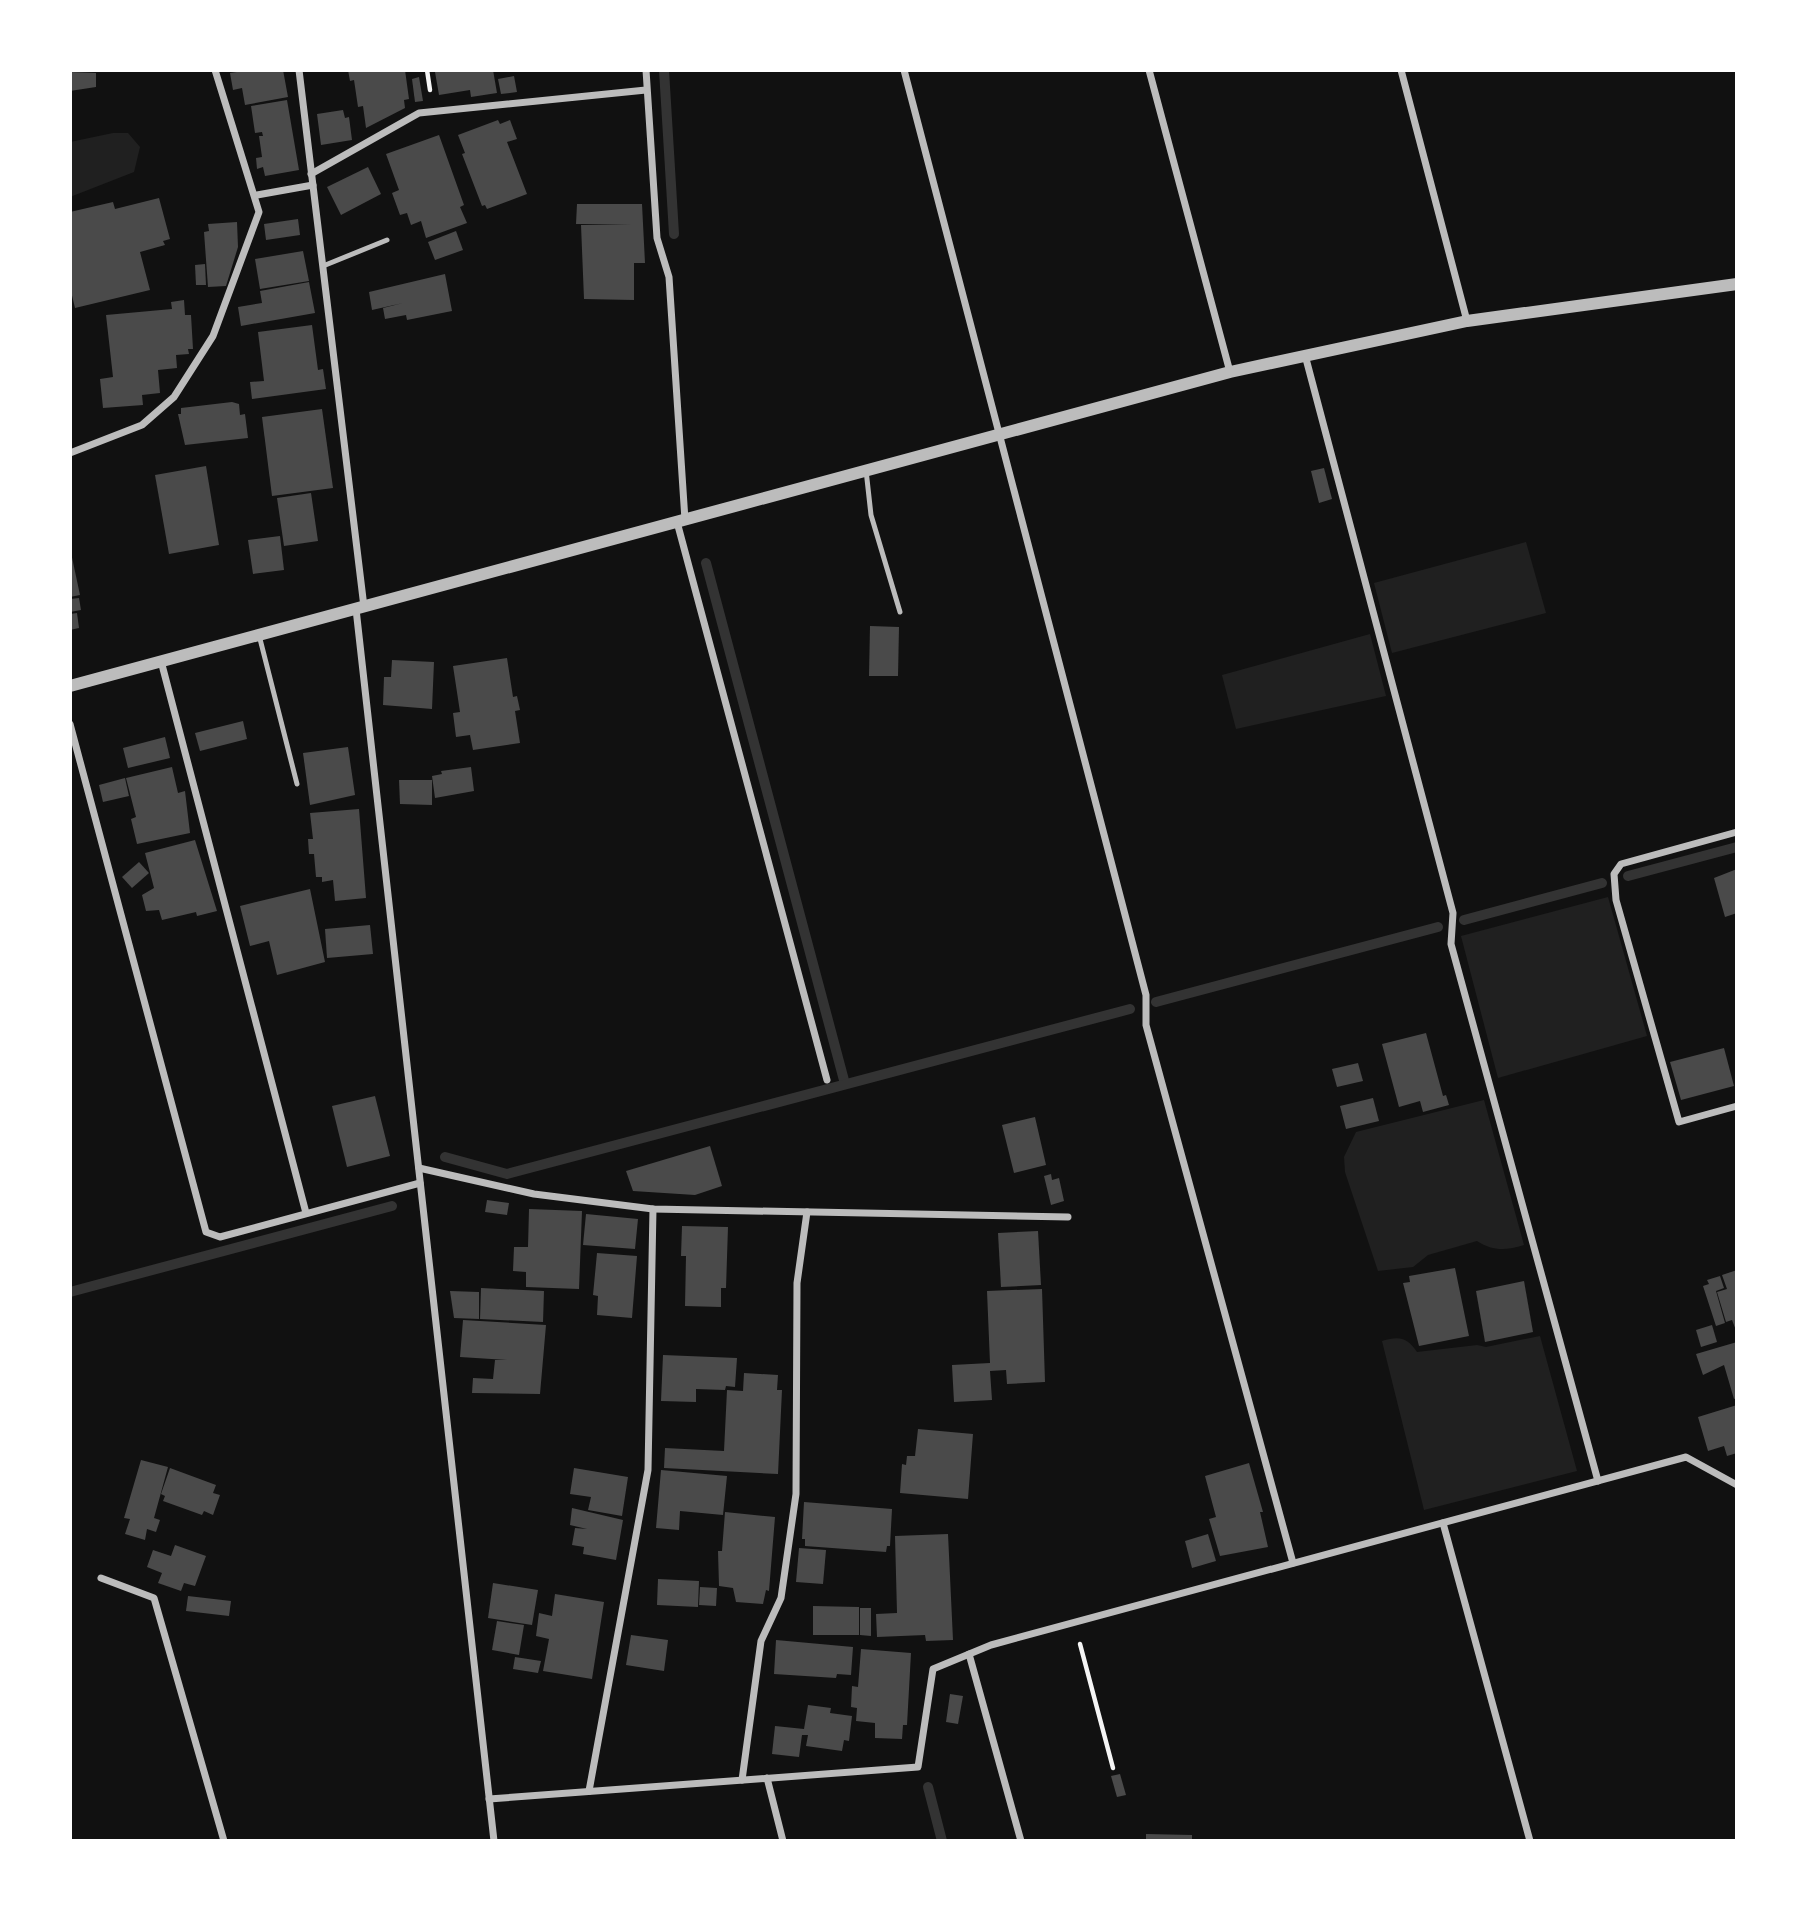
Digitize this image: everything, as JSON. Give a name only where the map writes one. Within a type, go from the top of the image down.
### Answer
[{"type":"street","points":[[70,453],[142,425],[174,397],[213,336],[260,212],[257,195],[215,70]]},
{"type":"street","points":[[299,70],[323,266],[420,1183],[494,1841]]},
{"type":"street","points":[[646,70],[657,238],[669,278],[681,521],[827,1080]]},
{"type":"street","points":[[904,70],[1146,995],[1146,1025],[1293,1563]]},
{"type":"street","points":[[1149,70],[1230,372]]},
{"type":"street","points":[[1401,70],[1467,321]]},
{"type":"street","points":[[311,174],[419,113],[646,90]]},
{"type":"street","points":[[257,195],[313,185]]},
{"type":"street","points":[[70,686],[1230,372],[1467,321],[1737,284]]},
{"type":"street","points":[[1305,355],[1453,913],[1451,944],[1598,1481]]},
{"type":"street","points":[[161,662],[306,1213]]},
{"type":"street","points":[[70,724],[206,1231],[219,1237],[420,1183]]},
{"type":"street","points":[[1737,832],[1621,864],[1614,874],[1616,900],[1679,1122],[1737,1106]]},
{"type":"street","points":[[419,1168],[534,1194],[653,1209],[1068,1217]]},
{"type":"street","points":[[589,1791],[648,1470],[653,1209]]},
{"type":"street","points":[[742,1780],[761,1641],[781,1598],[796,1494],[797,1283],[807,1212]]},
{"type":"street","points":[[489,1799],[918,1767],[933,1668],[969,1654],[1686,1457],[1737,1485]]},
{"type":"street","points":[[1443,1523],[1530,1841]]},
{"type":"street","points":[[101,1578],[154,1598],[223,1841]]},
{"type":"street","points":[[969,1654],[1021,1841]]},
{"type":"street","points":[[767,1778],[783,1841]]},
{"type":"lane","points":[[323,266],[387,240]]},
{"type":"lane","points":[[866,471],[871,514],[900,612]]},
{"type":"lane","points":[[259,635],[297,784]]},
{"type":"path","points":[[1074,1623],[1113,1768]]},
{"type":"shaded area","points":[[113,133],[128,133],[140,147],[134,172],[70,197],[70,142]]},
{"type":"shaded area","points":[[1526,542],[1546,613],[1392,653],[1374,583]]},
{"type":"shaded area","points":[[1370,634],[1386,696],[1236,729],[1222,675]]},
{"type":"shaded area","points":[[1608,897],[1647,1036],[1498,1078],[1461,936]]},
{"type":"shaded area","points":[[1484,1100],[1524,1245],[1499,1249],[1477,1241],[1428,1255],[1413,1267],[1378,1271],[1345,1172],[1344,1157],[1356,1132]]},
{"type":"shaded area","points":[[1540,1336],[1577,1471],[1424,1510],[1382,1341],[1402,1339],[1410,1343],[1417,1352],[1477,1345],[1486,1347]]},
{"type":"building","points":[[283,70],[288,97],[245,105],[242,88],[233,90],[230,73]]},
{"type":"building","points":[[348,70],[405,70],[409,99],[404,100],[405,108],[366,128],[363,106],[358,107],[354,80],[350,81]]},
{"type":"building","points":[[493,70],[497,93],[471,97],[470,90],[439,95],[435,72]]},
{"type":"building","points":[[70,72],[96,73],[96,87],[70,91]]},
{"type":"building","points":[[514,76],[517,92],[501,94],[498,79]]},
{"type":"building","points":[[419,77],[423,101],[415,102],[412,79]]},
{"type":"building","points":[[287,100],[299,170],[265,176],[263,167],[257,169],[256,158],[262,157],[259,136],[263,136],[262,132],[255,133],[251,106]]},
{"type":"building","points":[[343,110],[345,118],[349,117],[352,140],[321,145],[317,114]]},
{"type":"building","points":[[498,120],[500,124],[510,120],[517,139],[507,142],[527,194],[487,209],[485,205],[482,206],[462,154],[465,153],[458,135]]},
{"type":"building","points":[[439,135],[464,205],[460,207],[467,223],[426,238],[421,221],[411,225],[407,213],[400,215],[392,193],[399,190],[386,154]]},
{"type":"building","points":[[368,167],[381,194],[341,215],[327,187]]},
{"type":"building","points":[[159,198],[170,239],[163,241],[165,245],[140,252],[150,290],[75,308],[70,287],[70,212],[113,202],[115,209]]},
{"type":"building","points":[[577,204],[642,204],[645,263],[634,263],[634,300],[584,299],[581,225],[631,224],[576,224]]},
{"type":"building","points":[[298,219],[300,235],[266,240],[264,224]]},
{"type":"building","points":[[237,222],[238,247],[226,286],[208,287],[204,232],[209,231],[208,224]]},
{"type":"building","points":[[456,231],[463,250],[435,260],[428,242]]},
{"type":"building","points":[[303,251],[309,281],[260,289],[255,259]]},
{"type":"building","points":[[205,264],[206,285],[196,285],[195,265]]},
{"type":"building","points":[[445,274],[452,311],[407,320],[406,315],[385,319],[383,308],[403,303],[372,310],[369,292]]},
{"type":"building","points":[[309,282],[315,313],[241,326],[238,307],[262,303],[260,291]]},
{"type":"building","points":[[184,300],[185,315],[191,315],[193,349],[188,349],[189,354],[176,355],[177,368],[158,370],[160,393],[142,395],[143,405],[103,408],[100,379],[113,377],[106,315],[172,309],[171,302]]},
{"type":"building","points":[[312,325],[318,370],[323,369],[326,389],[252,399],[250,382],[264,381],[258,332]]},
{"type":"building","points":[[232,402],[239,404],[240,415],[245,414],[248,438],[185,445],[178,414],[181,414],[181,408]]},
{"type":"building","points":[[322,409],[333,488],[272,496],[262,417]]},
{"type":"building","points":[[206,466],[219,545],[169,554],[155,475]]},
{"type":"building","points":[[1324,468],[1332,499],[1319,503],[1311,471]]},
{"type":"building","points":[[311,493],[318,541],[284,546],[277,498]]},
{"type":"building","points":[[280,536],[284,570],[253,574],[248,540]]},
{"type":"building","points":[[70,548],[80,595],[70,597]]},
{"type":"building","points":[[79,598],[81,610],[70,612],[70,599]]},
{"type":"building","points":[[77,613],[79,628],[70,630],[70,614]]},
{"type":"building","points":[[870,626],[899,627],[898,676],[869,676]]},
{"type":"building","points":[[507,658],[513,697],[517,696],[520,710],[515,711],[520,743],[473,750],[470,735],[456,737],[453,713],[460,712],[453,666]]},
{"type":"building","points":[[392,660],[434,662],[432,709],[383,705],[384,677],[391,677]]},
{"type":"building","points":[[243,721],[247,739],[200,751],[195,733]]},
{"type":"building","points":[[165,737],[170,758],[128,768],[123,748]]},
{"type":"building","points":[[348,747],[355,795],[310,805],[303,753]]},
{"type":"building","points":[[172,767],[178,793],[185,791],[190,833],[137,844],[131,819],[136,817],[126,778]]},
{"type":"building","points":[[471,767],[474,791],[435,798],[432,776],[442,774],[441,771]]},
{"type":"building","points":[[125,778],[129,796],[103,802],[99,785]]},
{"type":"building","points":[[399,780],[432,780],[432,805],[400,804]]},
{"type":"building","points":[[359,809],[366,898],[335,901],[333,880],[322,882],[322,877],[316,877],[314,854],[309,854],[308,839],[313,839],[310,813]]},
{"type":"building","points":[[195,840],[217,911],[197,916],[196,912],[162,920],[159,910],[146,911],[142,895],[154,888],[145,853]]},
{"type":"building","points":[[139,862],[149,873],[132,888],[122,877]]},
{"type":"building","points":[[1737,869],[1737,913],[1725,917],[1714,878]]},
{"type":"building","points":[[310,889],[325,962],[277,975],[269,941],[250,946],[240,906]]},
{"type":"building","points":[[370,925],[373,954],[327,958],[325,929]]},
{"type":"building","points":[[1426,1033],[1443,1096],[1446,1095],[1449,1105],[1423,1112],[1420,1101],[1399,1107],[1382,1044]]},
{"type":"building","points":[[1724,1048],[1734,1086],[1681,1100],[1670,1062]]},
{"type":"building","points":[[1358,1063],[1363,1081],[1337,1087],[1332,1069]]},
{"type":"building","points":[[375,1096],[390,1156],[347,1167],[332,1106]]},
{"type":"building","points":[[1373,1098],[1379,1121],[1346,1129],[1340,1106]]},
{"type":"building","points":[[1035,1117],[1046,1165],[1014,1173],[1002,1125]]},
{"type":"building","points":[[710,1146],[722,1186],[695,1195],[633,1191],[626,1171]]},
{"type":"building","points":[[1051,1174],[1052,1180],[1059,1178],[1064,1201],[1051,1205],[1044,1176]]},
{"type":"building","points":[[487,1200],[509,1203],[507,1215],[485,1212]]},
{"type":"building","points":[[529,1209],[582,1211],[579,1289],[526,1287],[526,1272],[513,1271],[514,1247],[528,1247]]},
{"type":"building","points":[[586,1214],[638,1219],[635,1249],[583,1245]]},
{"type":"building","points":[[682,1226],[728,1227],[726,1288],[721,1288],[721,1307],[685,1306],[686,1256],[681,1256]]},
{"type":"building","points":[[1038,1231],[1041,1285],[1001,1287],[998,1233]]},
{"type":"building","points":[[597,1253],[637,1256],[632,1318],[597,1315],[598,1296],[593,1295]]},
{"type":"building","points":[[1455,1268],[1469,1336],[1419,1346],[1403,1283],[1410,1282],[1409,1276]]},
{"type":"building","points":[[1737,1270],[1737,1333],[1732,1320],[1726,1322],[1717,1292],[1727,1289],[1722,1275]]},
{"type":"building","points":[[1720,1276],[1724,1288],[1716,1291],[1725,1323],[1716,1326],[1703,1286],[1709,1284],[1707,1280]]},
{"type":"building","points":[[1524,1281],[1533,1332],[1485,1342],[1476,1291]]},
{"type":"building","points":[[481,1288],[544,1291],[543,1322],[480,1319]]},
{"type":"building","points":[[1042,1289],[1045,1382],[1007,1384],[1006,1370],[990,1371],[992,1400],[954,1402],[952,1365],[990,1363],[987,1291]]},
{"type":"building","points":[[450,1291],[479,1292],[479,1319],[454,1318]]},
{"type":"building","points":[[463,1320],[546,1325],[540,1394],[472,1393],[473,1378],[493,1379],[495,1360],[507,1360],[460,1357]]},
{"type":"building","points":[[1712,1325],[1717,1342],[1701,1347],[1696,1330]]},
{"type":"building","points":[[1737,1342],[1737,1398],[1734,1399],[1724,1365],[1703,1375],[1696,1354]]},
{"type":"building","points":[[663,1355],[737,1358],[735,1387],[726,1386],[725,1390],[696,1389],[696,1402],[661,1401]]},
{"type":"building","points":[[744,1373],[778,1375],[777,1390],[782,1390],[778,1474],[664,1468],[665,1448],[724,1451],[727,1390],[743,1391]]},
{"type":"building","points":[[1737,1405],[1737,1453],[1727,1456],[1724,1446],[1708,1451],[1698,1417]]},
{"type":"building","points":[[918,1429],[973,1434],[968,1499],[900,1493],[902,1464],[906,1465],[907,1456],[915,1456]]},
{"type":"building","points":[[141,1460],[168,1467],[154,1518],[160,1520],[156,1532],[147,1529],[145,1540],[125,1534],[130,1519],[124,1518]]},
{"type":"building","points":[[1249,1463],[1263,1512],[1260,1512],[1268,1547],[1220,1556],[1209,1519],[1216,1517],[1205,1476]]},
{"type":"building","points":[[170,1468],[216,1485],[213,1493],[220,1495],[213,1515],[204,1511],[202,1515],[163,1501],[165,1496],[161,1494]]},
{"type":"building","points":[[574,1468],[628,1477],[622,1516],[588,1510],[591,1497],[570,1494]]},
{"type":"building","points":[[661,1470],[727,1476],[723,1515],[680,1511],[679,1530],[656,1528]]},
{"type":"building","points":[[804,1502],[892,1509],[890,1546],[887,1546],[886,1552],[805,1546],[805,1539],[802,1539]]},
{"type":"building","points":[[572,1508],[623,1520],[616,1560],[583,1554],[584,1547],[572,1545],[575,1528],[587,1529],[570,1525]]},
{"type":"building","points":[[725,1512],[775,1517],[769,1591],[766,1590],[763,1604],[736,1602],[733,1588],[719,1586],[718,1551],[722,1551]]},
{"type":"building","points":[[948,1534],[953,1640],[926,1641],[925,1635],[877,1637],[876,1614],[897,1613],[895,1536]]},
{"type":"building","points":[[1208,1534],[1216,1561],[1192,1568],[1185,1541]]},
{"type":"building","points":[[175,1545],[206,1556],[195,1586],[184,1583],[181,1591],[158,1583],[162,1573],[147,1567],[153,1550],[171,1556]]},
{"type":"building","points":[[799,1548],[826,1550],[823,1584],[796,1582]]},
{"type":"building","points":[[658,1579],[699,1581],[698,1607],[657,1605]]},
{"type":"building","points":[[493,1583],[538,1590],[532,1625],[488,1618]]},
{"type":"building","points":[[700,1587],[717,1588],[716,1606],[699,1605]]},
{"type":"building","points":[[555,1594],[604,1602],[592,1679],[543,1671],[549,1639],[536,1636],[539,1613],[552,1616]]},
{"type":"building","points":[[188,1596],[231,1601],[229,1616],[186,1611]]},
{"type":"building","points":[[813,1606],[859,1607],[859,1635],[813,1635]]},
{"type":"building","points":[[860,1608],[871,1608],[871,1636],[860,1635]]},
{"type":"building","points":[[497,1621],[524,1625],[519,1655],[492,1650]]},
{"type":"building","points":[[631,1635],[668,1640],[664,1671],[626,1665]]},
{"type":"building","points":[[776,1640],[853,1647],[851,1675],[837,1674],[836,1678],[774,1674]]},
{"type":"building","points":[[861,1649],[911,1653],[907,1725],[903,1725],[902,1739],[875,1738],[875,1723],[856,1721],[857,1708],[851,1707],[852,1686],[858,1687]]},
{"type":"building","points":[[515,1657],[541,1661],[538,1673],[513,1669]]},
{"type":"building","points":[[950,1694],[963,1696],[958,1724],[946,1722]]},
{"type":"building","points":[[808,1705],[831,1708],[830,1713],[852,1716],[849,1741],[844,1740],[842,1751],[806,1746],[808,1735],[802,1735],[799,1757],[772,1754],[775,1726],[804,1729]]},
{"type":"building","points":[[1120,1774],[1126,1795],[1117,1797],[1111,1776]]},
{"type":"building","points":[[1146,1834],[1192,1835],[1192,1841],[1146,1841]]},
{"type":"waterway","points":[[664,70],[674,234]]},
{"type":"waterway","points":[[706,563],[845,1084]]},
{"type":"waterway","points":[[1628,876],[1737,847]]},
{"type":"waterway","points":[[1464,920],[1602,883]]},
{"type":"waterway","points":[[1156,1002],[1438,927]]},
{"type":"waterway","points":[[445,1157],[507,1174],[1130,1009]]},
{"type":"waterway","points":[[70,1292],[392,1206]]},
{"type":"waterway","points":[[928,1787],[942,1841]]}]
